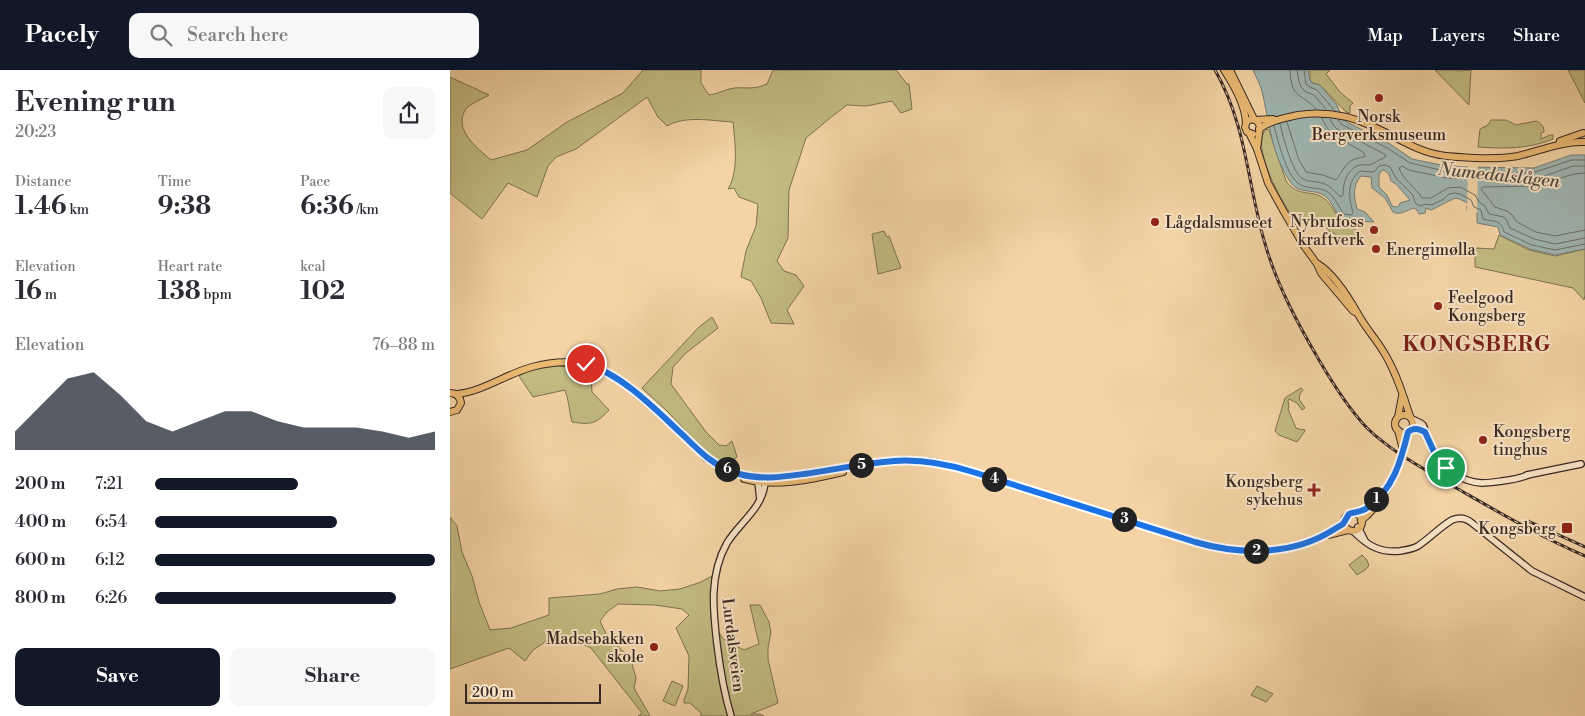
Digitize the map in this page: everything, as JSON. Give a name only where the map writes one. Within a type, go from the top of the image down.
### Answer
[{"type":"main road","points":[[450,412],[457,410],[461,403],[478,390],[516,372],[542,364],[570,362],[592,366],[612,375],[628,387],[704,456],[736,473],[762,481],[872,464],[912,460],[945,464],[1195,542],[1228,550],[1279,549],[1355,527],[1368,515],[1384,493],[1398,468],[1413,425],[1411,418],[1386,356],[1341,288],[1317,264],[1299,238],[1273,193],[1263,170],[1257,149],[1245,128],[1244,113],[1238,95],[1224,70]]},
{"type":"main road","points":[[1230,70],[1259,124],[1257,149]]},
{"type":"main road","points":[[1246,123],[1249,120],[1276,120],[1324,113],[1348,117],[1373,126],[1412,147],[1433,154],[1492,158],[1511,157],[1569,143],[1585,142],[1582,137],[1584,132]]},
{"type":"main road","points":[[1249,133],[1254,134],[1276,120]]},
{"type":"main road","points":[[1540,150],[1545,146],[1584,132]]},
{"type":"main road","points":[[453,394],[478,390]]},
{"type":"main road","points":[[1402,392],[1402,404],[1395,424],[1403,451]]},
{"type":"main road","points":[[453,394],[460,399],[461,403]]},
{"type":"main road","points":[[1398,417],[1404,414],[1423,425],[1437,458],[1461,478],[1486,483],[1581,464]]},
{"type":"main road","points":[[1398,430],[1404,433],[1416,429],[1425,432]]},
{"type":"main road","name":"Lurdalsveien","points":[[731,716],[720,663],[714,608],[714,580],[720,558],[728,541],[757,507],[760,500],[762,481]]},
{"type":"main road","points":[[1324,535],[1344,522],[1349,514],[1357,513],[1367,508],[1384,493]]},
{"type":"main road","points":[[1355,527],[1361,516],[1357,513]]},
{"type":"main road","points":[[1355,527],[1366,543],[1372,548],[1382,551],[1395,551],[1410,549],[1419,545],[1449,522],[1460,518],[1472,523],[1532,571],[1585,597]]},
{"type":"main road","points":[[1344,522],[1345,527],[1355,527]]},
{"type":"shaded area","points":[[643,70],[701,70],[701,83],[709,95],[731,89],[762,86],[767,84],[773,70],[896,70],[909,84],[912,109],[901,113],[892,101],[866,106],[847,105],[806,138],[789,190],[788,238],[777,261],[784,271],[796,275],[804,286],[787,310],[794,324],[771,323],[761,298],[751,281],[741,277],[746,251],[756,226],[758,204],[739,197],[734,188],[728,189],[734,174],[735,165],[733,122],[691,120],[667,126],[658,117],[647,97],[576,149],[556,157],[548,166],[537,197],[508,183],[482,219],[450,193],[450,77],[489,95],[467,107],[462,124],[468,138],[491,160],[527,150],[567,122],[623,93]]},
{"type":"shaded area","points":[[1310,70],[1330,70],[1326,74],[1340,92],[1353,103],[1350,106],[1350,113],[1346,112],[1320,85],[1310,80]]},
{"type":"shaded area","points":[[1435,70],[1471,70],[1469,105]]},
{"type":"shaded area","points":[[1568,70],[1585,70],[1585,103]]},
{"type":"shaded area","points":[[1491,120],[1506,120],[1516,125],[1536,121],[1543,128],[1544,132],[1541,133],[1541,139],[1553,135],[1553,139],[1535,145],[1516,148],[1478,147],[1480,129],[1488,125]]},
{"type":"shaded area","points":[[1267,129],[1269,130],[1286,181],[1297,191],[1322,197],[1340,219],[1354,222],[1357,241],[1342,240],[1318,221],[1295,219],[1283,202],[1264,160],[1262,136]]},
{"type":"shaded area","points":[[884,231],[887,237],[889,236],[901,268],[878,274],[872,234]]},
{"type":"shaded area","points":[[1499,235],[1529,250],[1555,256],[1585,249],[1584,300],[1573,288],[1475,267],[1475,248],[1494,249]]},
{"type":"shaded area","points":[[712,317],[718,328],[686,353],[673,367],[671,384],[706,432],[719,445],[726,446],[732,441],[737,457],[726,466],[704,450],[642,388],[699,327]]},
{"type":"shaded area","points":[[553,365],[591,370],[592,392],[609,410],[597,421],[572,422],[565,390],[533,397],[519,376],[532,369]]},
{"type":"shaded area","points":[[1301,388],[1303,390],[1299,399],[1305,408],[1302,410],[1297,403],[1289,399],[1288,401],[1288,409],[1296,428],[1304,429],[1305,431],[1297,442],[1279,435],[1275,431],[1285,398]]},
{"type":"shaded area","points":[[450,517],[457,526],[462,552],[490,630],[511,628],[549,615],[549,598],[600,594],[617,589],[637,587],[660,591],[680,589],[712,576],[711,619],[723,639],[744,650],[759,644],[750,605],[760,605],[769,622],[771,632],[768,659],[778,703],[751,714],[764,716],[701,716],[701,713],[690,703],[684,703],[688,689],[689,656],[676,628],[689,615],[682,609],[655,605],[618,604],[607,612],[600,621],[607,636],[628,656],[636,678],[634,688],[650,716],[638,716],[642,713],[591,648],[571,638],[545,642],[533,650],[525,661],[509,648],[450,669]]},
{"type":"shaded area","points":[[1362,555],[1367,560],[1369,566],[1357,575],[1349,565]]},
{"type":"shaded area","points":[[672,681],[683,686],[675,706],[663,701]]},
{"type":"shaded area","points":[[1257,686],[1273,694],[1266,702],[1251,695]]},
{"type":"water","name":"Numedalslågen","points":[[1253,70],[1308,70],[1312,83],[1320,85],[1337,105],[1343,120],[1390,144],[1412,159],[1441,165],[1464,167],[1534,168],[1571,155],[1585,155],[1585,249],[1555,255],[1530,249],[1500,235],[1498,227],[1477,223],[1477,213],[1467,211],[1467,206],[1471,205],[1456,198],[1431,210],[1426,208],[1425,213],[1419,214],[1414,208],[1401,213],[1393,212],[1385,198],[1372,188],[1371,177],[1361,176],[1356,184],[1355,196],[1357,209],[1365,212],[1374,222],[1340,219],[1325,196],[1317,192],[1294,187],[1285,173],[1275,150],[1262,91]],"holes":[[[1384,170],[1389,174],[1391,181],[1410,200],[1400,203],[1397,207],[1392,206],[1387,195],[1379,187],[1381,171]]]},
{"type":"pier","points":[[1468,165],[1478,165],[1477,213],[1467,213]]},
{"type":"railway","points":[[1215,70],[1226,92],[1241,135],[1260,224],[1276,276],[1311,346],[1335,387],[1353,412],[1377,437],[1411,461],[1552,541],[1585,556]]},
{"type":"railway","points":[[1528,521],[1585,547]]},
{"type":"place","name":"Norsk Bergverksmuseum","points":[[1379,98]]},
{"type":"place","name":"Lågdalsmuseet","points":[[1155,222]]},
{"type":"place","name":"Nybrufoss kraftverk","points":[[1374,230]]},
{"type":"place","name":"Energimølla","points":[[1376,249]]},
{"type":"place","name":"Feelgood Kongsberg","points":[[1438,306]]},
{"type":"place","name":"Kongsberg tinghus","points":[[1483,440]]},
{"type":"place","name":"Kongsberg sykehus","points":[[1314,490]]},
{"type":"place","name":"Kongsberg","points":[[1567,528]]},
{"type":"place","name":"Madsebakken skole","points":[[654,647]]},
{"type":"district","name":"KONGSBERG","points":[[1477,344]]},
{"type":"route","points":[[586,364],[617,378],[657,411],[704,456],[720,466],[739,474],[750,477],[773,478],[892,461],[918,460],[938,462],[1195,542],[1228,550],[1265,550],[1290,547],[1307,542],[1324,535],[1344,522],[1349,514],[1357,513],[1367,508],[1384,493],[1394,477],[1408,432],[1411,429],[1425,432],[1439,461],[1446,468]]}]
